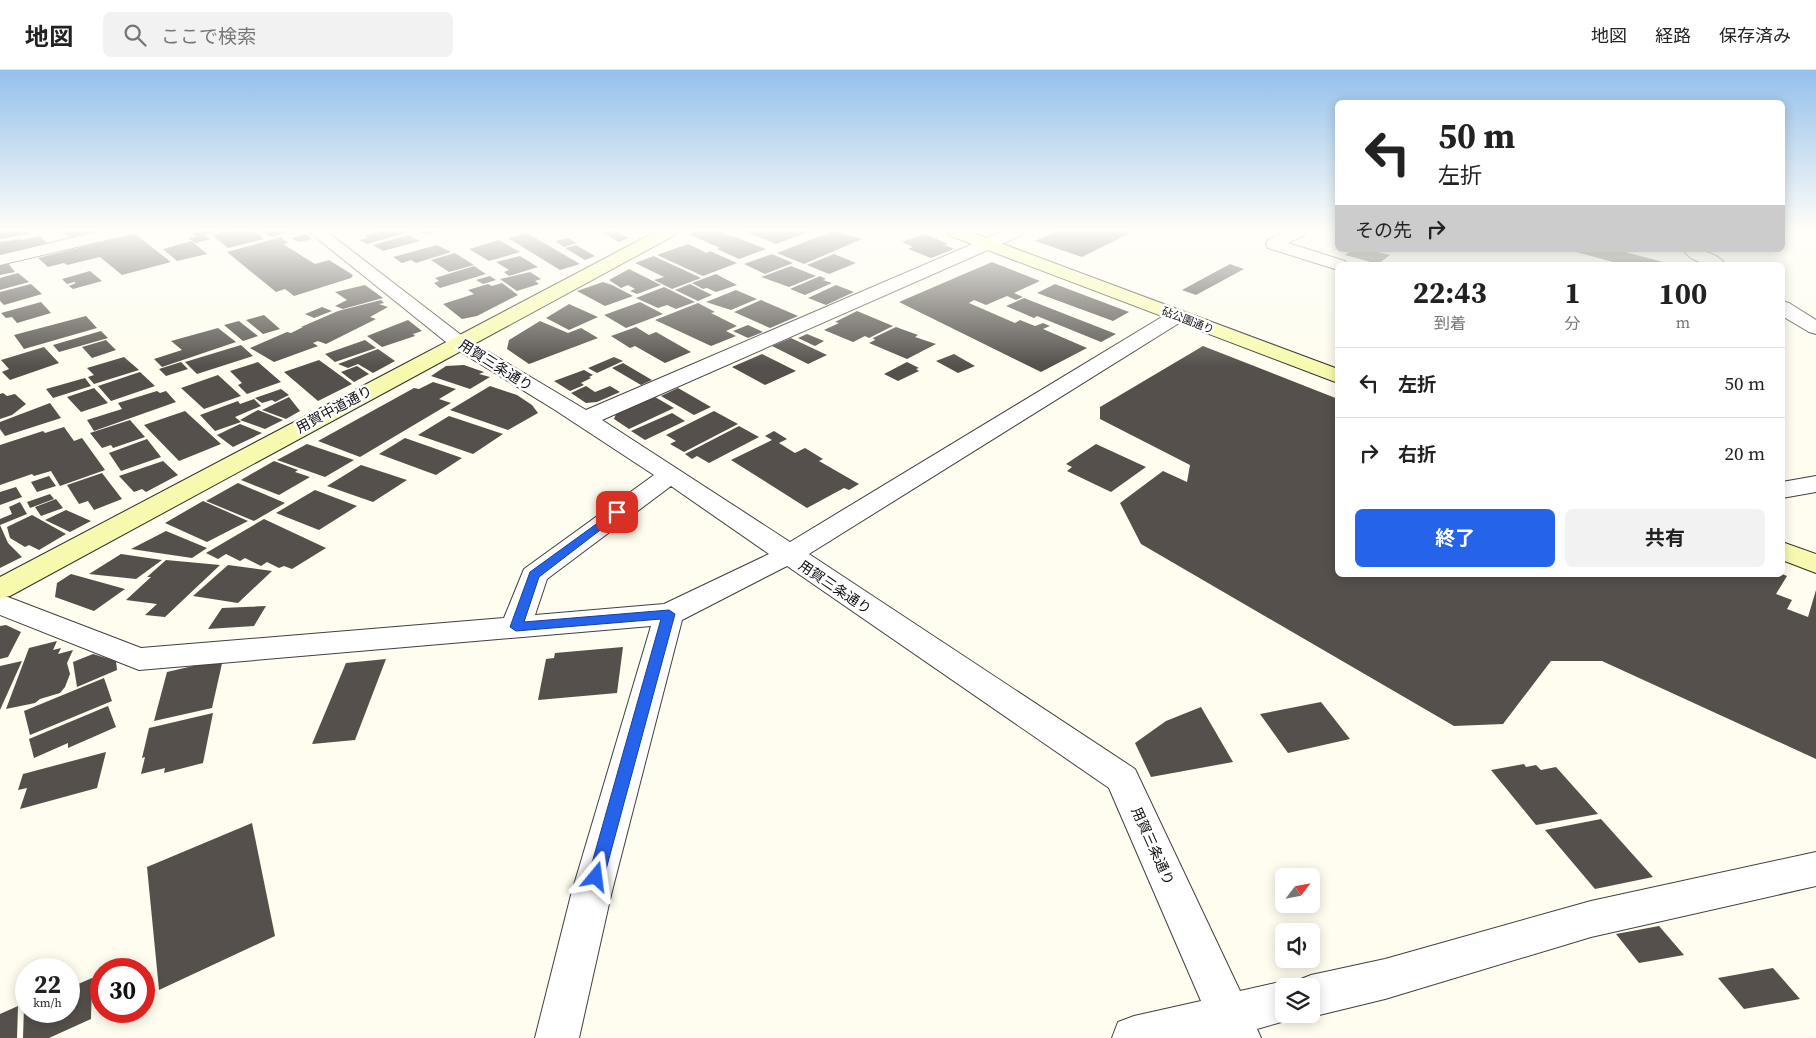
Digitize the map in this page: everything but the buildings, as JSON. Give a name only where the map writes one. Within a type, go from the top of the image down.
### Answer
[{"type":"street","name":"用賀三条通り","points":[[374,276],[458,342],[584,419],[1123,779],[1234,1026]]},
{"type":"street","name":"用賀中道通り","points":[[0,588],[583,276]]},
{"type":"street","points":[[584,419],[911,276]]},
{"type":"street","name":"砧公園通り","points":[[1073,276],[1335,377]]},
{"type":"street","points":[[1785,309],[1816,328]]},
{"type":"street","points":[[0,604],[139,659],[669,614],[788,555],[1177,316]]},
{"type":"street","points":[[516,627],[534,575],[648,488],[670,476]]},
{"type":"street","points":[[1785,489],[1816,484]]},
{"type":"street","points":[[1785,551],[1816,564]]},
{"type":"street","points":[[557,1038],[591,895],[669,614]]},
{"type":"street","points":[[1320,994],[1385,979],[1591,919],[1816,869]]},
{"type":"street","points":[[1134,1038],[1234,1026],[1275,1006]]},
{"type":"route","points":[[596,877],[669,614],[516,627],[534,575],[617,512]]}]
